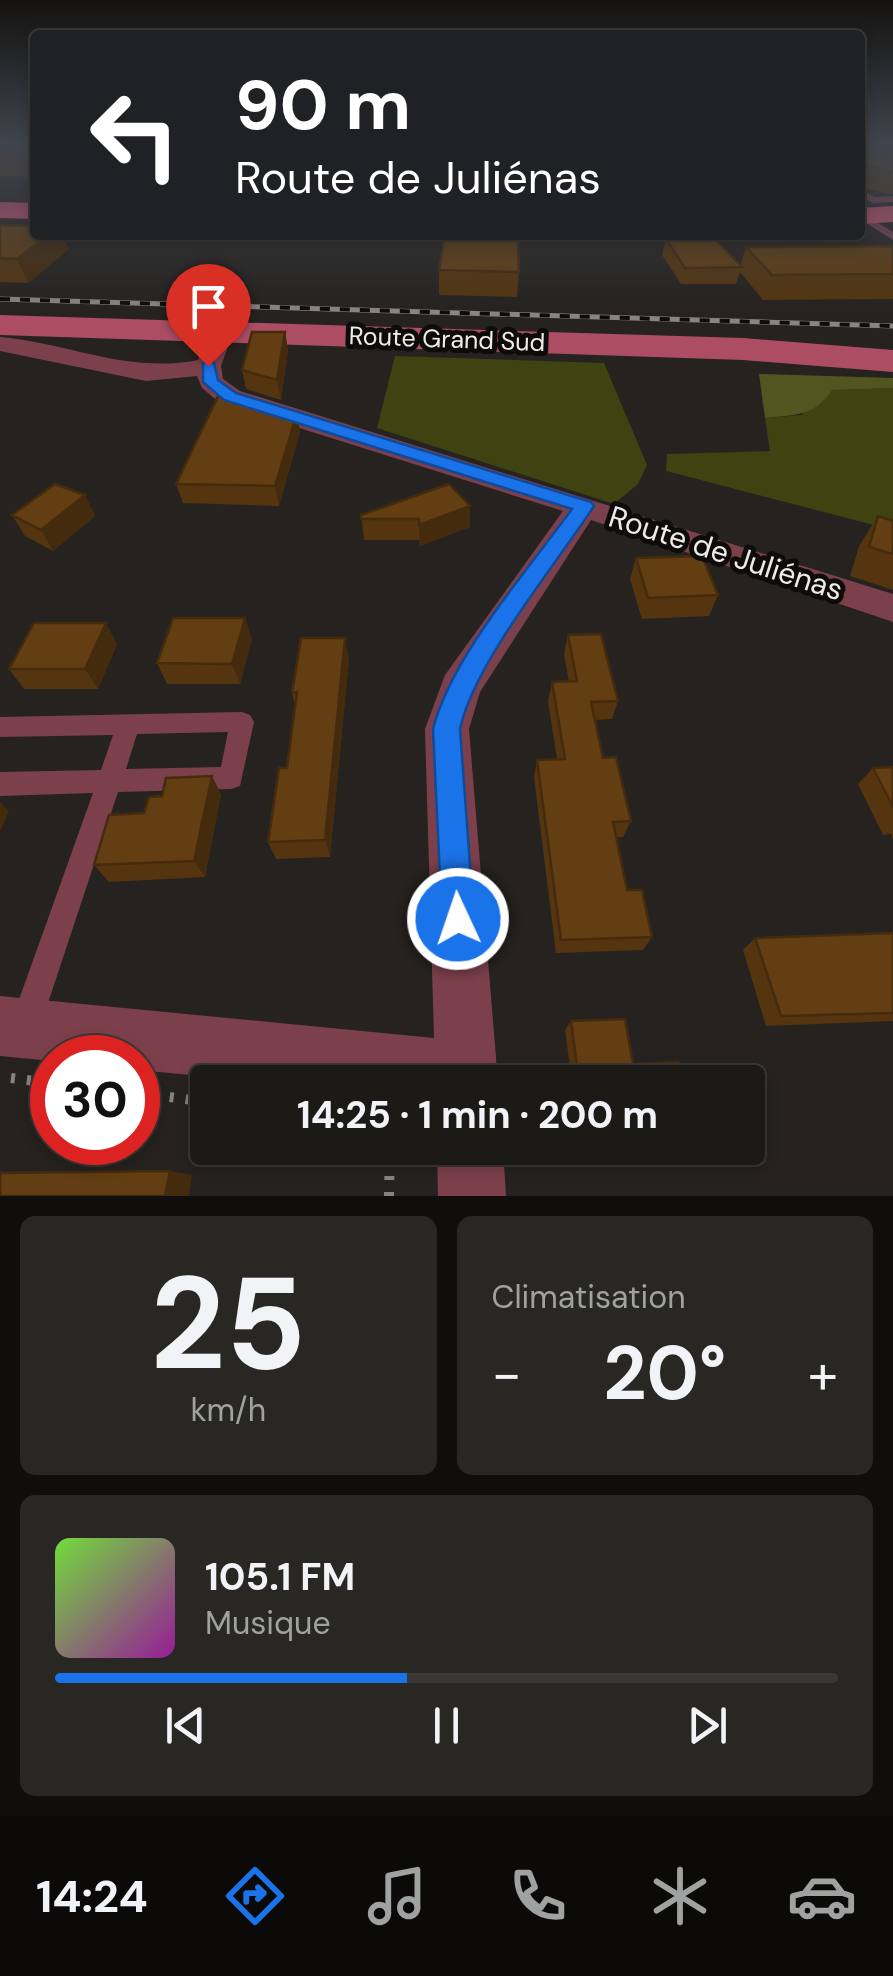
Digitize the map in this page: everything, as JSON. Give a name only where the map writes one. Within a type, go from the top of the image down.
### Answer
[{"type":"main road","points":[[0,210],[30,211]]},
{"type":"main road","name":"Route Grand Sud","points":[[0,325],[743,349],[893,360]]},
{"type":"street","points":[[0,344],[42,349],[146,373],[208,366],[221,333]]},
{"type":"street","name":"Route de Juliénas","points":[[208,366],[211,382],[230,397],[584,506],[893,608]]},
{"type":"street","points":[[466,1065],[446,729],[460,687],[584,506]]},
{"type":"street","points":[[8,1044],[300,1065]]},
{"type":"street","points":[[471,1165],[472,1196]]},
{"type":"lane","points":[[0,727],[242,722],[231,778],[0,784]]},
{"type":"lane","points":[[8,1044],[130,724]]},
{"type":"path","points":[[8,1044],[30,1064]]},
{"type":"path","points":[[160,1096],[190,1100]]},
{"type":"path","points":[[388,1196],[389,1165]]},
{"type":"green space","points":[[395,356],[604,363],[647,465],[638,484],[614,504],[377,428]]},
{"type":"green space","points":[[759,374],[893,378],[893,388],[832,390],[811,409],[765,418]]},
{"type":"green space","points":[[893,388],[893,530],[666,471],[667,454],[770,451],[765,418],[801,415],[831,390]]},
{"type":"building","points":[[0,225],[30,226],[30,240],[42,240],[17,259],[0,258]]},
{"type":"building","points":[[444,240],[518,241],[519,272],[439,270]]},
{"type":"building","points":[[667,240],[716,240],[742,267],[685,268]]},
{"type":"building","points":[[893,246],[893,274],[772,275],[746,247]]},
{"type":"building","points":[[252,332],[285,332],[277,380],[242,370]]},
{"type":"building","points":[[221,390],[297,413],[275,486],[176,484]]},
{"type":"building","points":[[55,484],[85,495],[41,530],[12,515]]},
{"type":"building","points":[[449,484],[470,506],[419,525],[419,519],[361,519],[361,515]]},
{"type":"building","points":[[878,516],[893,521],[893,554],[869,547]]},
{"type":"building","points":[[702,556],[718,595],[648,598],[636,558]]},
{"type":"building","points":[[173,618],[245,618],[232,664],[157,663]]},
{"type":"building","points":[[34,623],[106,623],[85,669],[9,669]]},
{"type":"building","points":[[601,634],[618,701],[591,702],[603,758],[616,757],[631,821],[613,822],[627,890],[642,890],[652,937],[561,940],[537,760],[565,759],[552,682],[577,681],[568,635]]},
{"type":"building","points":[[301,638],[345,638],[325,840],[268,842],[279,768],[287,768],[297,692],[292,693]]},
{"type":"building","points":[[893,767],[893,807],[873,768]]},
{"type":"building","points":[[212,776],[194,861],[94,865],[109,815],[144,813],[149,797],[162,796],[166,778]]},
{"type":"building","points":[[893,933],[893,1013],[781,1016],[755,938]]},
{"type":"building","points":[[625,1019],[633,1064],[679,1065],[577,1065],[571,1021]]},
{"type":"building","points":[[170,1171],[165,1196],[0,1196],[0,1173]]},
{"type":"railway","points":[[0,299],[893,326]]},
{"type":"route","points":[[208,366],[211,382],[230,397],[584,506],[472,668],[452,705],[446,729],[458,919]]}]
